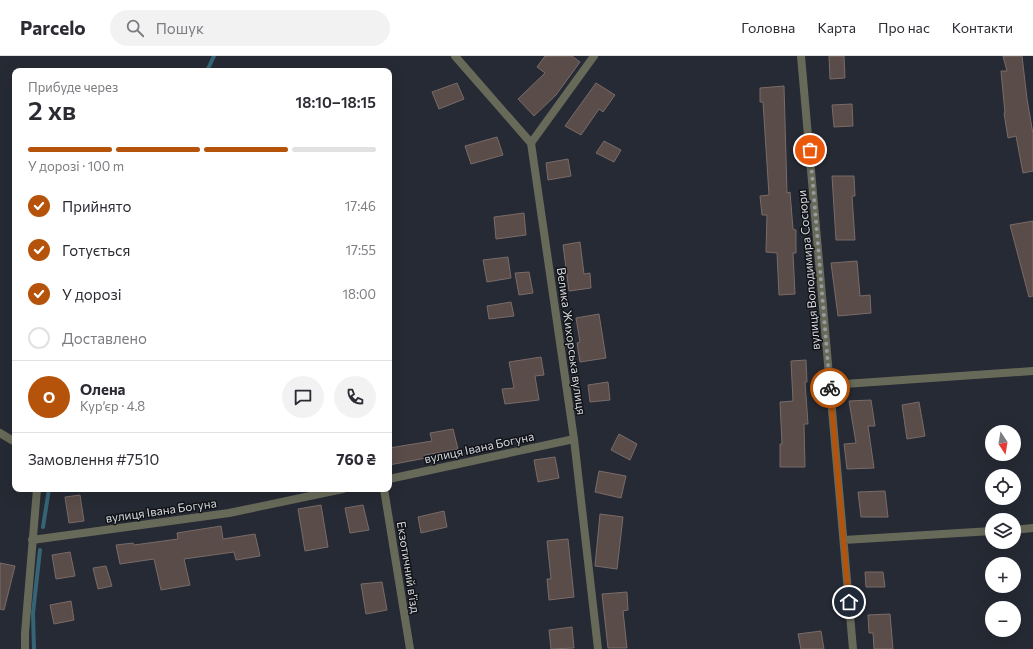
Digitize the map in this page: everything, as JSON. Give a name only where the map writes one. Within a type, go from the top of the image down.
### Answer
[{"type":"street","points":[[455,56],[531,143],[594,56]]},
{"type":"street","name":"вулиця Володимира Сосюри","points":[[801,56],[853,649]]},
{"type":"street","name":"Велика Жихорська вулиця","points":[[531,143],[574,439],[598,649]]},
{"type":"street","points":[[830,385],[1033,371]]},
{"type":"street","points":[[0,433],[12,440]]},
{"type":"street","name":"вулиця Івана Богуна","points":[[392,478],[574,439]]},
{"type":"street","points":[[26,649],[25,633],[37,492]]},
{"type":"street","name":"вулиця Івана Богуна","points":[[32,540],[229,513],[329,492]]},
{"type":"street","name":"Екзотичний в'їзд","points":[[384,492],[410,649]]},
{"type":"street","points":[[1021,529],[1033,528]]},
{"type":"street","points":[[844,540],[985,531]]},
{"type":"building","points":[[545,56],[572,56],[580,62],[556,95],[534,116],[518,99],[545,73],[537,67]]},
{"type":"building","points":[[829,56],[844,56],[845,78],[830,79]]},
{"type":"building","points":[[1003,56],[1022,56],[1033,134],[1033,171],[1023,173],[1016,136],[1008,138],[1004,113],[1001,71],[1007,71]]},
{"type":"building","points":[[457,83],[464,99],[439,109],[432,92]]},
{"type":"building","points":[[596,83],[615,95],[603,112],[599,109],[581,135],[565,126]]},
{"type":"building","points":[[784,86],[787,193],[790,192],[793,229],[796,230],[796,253],[793,253],[795,294],[779,295],[777,253],[766,252],[767,215],[762,215],[760,196],[769,195],[763,102],[760,102],[760,88]]},
{"type":"building","points":[[852,104],[853,126],[834,127],[832,105]]},
{"type":"building","points":[[497,137],[503,155],[471,164],[465,146]]},
{"type":"building","points":[[604,141],[621,150],[614,162],[596,153]]},
{"type":"building","points":[[568,159],[571,176],[548,180],[546,163]]},
{"type":"building","points":[[832,176],[854,176],[855,196],[852,196],[855,240],[836,240]]},
{"type":"building","points":[[524,213],[526,235],[496,239],[494,217]]},
{"type":"building","points":[[1033,221],[1033,296],[1029,297],[1010,225]]},
{"type":"building","points":[[580,242],[584,274],[590,273],[591,288],[569,291],[563,245]]},
{"type":"building","points":[[508,257],[511,278],[487,282],[483,260]]},
{"type":"building","points":[[857,261],[860,296],[870,295],[871,313],[838,316],[831,263]]},
{"type":"building","points":[[529,272],[533,293],[519,295],[515,273]]},
{"type":"building","points":[[511,302],[514,316],[489,319],[487,306]]},
{"type":"building","points":[[599,314],[606,358],[580,362],[577,343],[580,342],[576,318]]},
{"type":"building","points":[[541,357],[544,375],[535,376],[539,400],[505,404],[502,389],[514,388],[509,362]]},
{"type":"building","points":[[806,360],[807,382],[805,382],[808,424],[804,424],[805,467],[780,467],[780,444],[782,444],[780,402],[793,401],[791,361]]},
{"type":"building","points":[[608,382],[610,400],[590,402],[588,385]]},
{"type":"building","points":[[871,400],[875,426],[868,426],[874,468],[847,469],[844,444],[856,443],[849,401]]},
{"type":"building","points":[[919,402],[925,436],[907,439],[902,405]]},
{"type":"building","points":[[453,429],[458,449],[425,455],[426,458],[392,464],[392,448],[432,441],[430,433]]},
{"type":"building","points":[[619,434],[637,444],[630,460],[611,450]]},
{"type":"building","points":[[555,457],[559,478],[538,482],[534,460]]},
{"type":"building","points":[[599,471],[626,476],[621,498],[595,492]]},
{"type":"building","points":[[885,491],[888,517],[861,517],[858,492]]},
{"type":"building","points":[[80,495],[84,521],[69,523],[65,497]]},
{"type":"building","points":[[321,505],[328,547],[305,551],[298,509]]},
{"type":"building","points":[[363,505],[369,530],[350,533],[345,508]]},
{"type":"building","points":[[444,511],[447,527],[421,533],[418,517]]},
{"type":"building","points":[[600,514],[623,517],[617,569],[595,566]]},
{"type":"building","points":[[221,526],[223,539],[255,534],[260,556],[236,560],[234,552],[184,559],[190,585],[161,590],[154,559],[120,564],[116,545],[133,543],[134,545],[178,539],[177,533]]},
{"type":"building","points":[[568,539],[574,597],[549,600],[547,579],[551,579],[547,541]]},
{"type":"building","points":[[70,552],[75,576],[56,579],[52,555]]},
{"type":"building","points":[[0,563],[15,566],[4,610],[0,609]]},
{"type":"building","points":[[106,566],[112,586],[98,589],[93,568]]},
{"type":"building","points":[[865,572],[883,572],[885,587],[866,587]]},
{"type":"building","points":[[382,582],[387,610],[366,614],[361,584]]},
{"type":"building","points":[[627,592],[628,610],[623,611],[627,648],[608,648],[602,594]]},
{"type":"building","points":[[71,601],[74,620],[54,624],[50,605]]},
{"type":"building","points":[[890,614],[893,649],[874,649],[873,633],[869,633],[868,615]]},
{"type":"building","points":[[572,627],[574,648],[551,649],[549,630]]},
{"type":"building","points":[[821,631],[824,649],[801,649],[798,634]]},
{"type":"waterway","points":[[208,68],[214,56]]},
{"type":"waterway","points":[[43,527],[49,492]]},
{"type":"waterway","points":[[34,649],[33,613],[40,550]]},
{"type":"way so far","points":[[810,150],[830,388]]},
{"type":"route","points":[[830,388],[849,602]]}]
